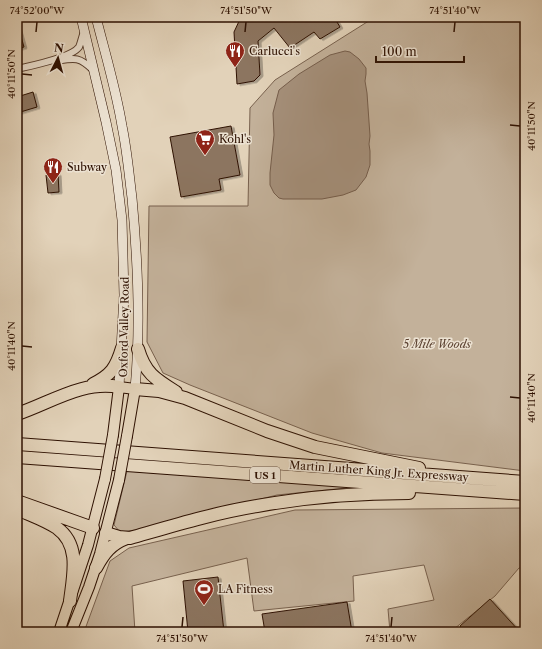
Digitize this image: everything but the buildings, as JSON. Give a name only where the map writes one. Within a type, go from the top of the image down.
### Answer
[{"type":"highway","points":[[87,388],[111,373],[117,363],[122,348]]},
{"type":"highway","points":[[138,349],[142,362],[153,377],[185,398]]},
{"type":"highway","points":[[17,414],[87,388],[100,385],[119,387]]},
{"type":"highway","points":[[135,389],[159,391],[185,398],[267,431],[315,447],[480,479]]},
{"type":"highway","name":"Martin Luther King Jr. Expressway","points":[[17,444],[525,482]]},
{"type":"highway","name":"Martin Luther King Jr. Expressway","points":[[17,457],[519,494]]},
{"type":"highway","points":[[96,568],[103,555],[112,545],[130,538],[227,512],[300,499],[384,493],[519,494]]},
{"type":"highway","points":[[17,501],[93,528]]},
{"type":"highway","points":[[17,509],[56,528],[64,535],[70,544],[74,562],[70,601]]},
{"type":"highway","points":[[106,533],[119,537],[130,538]]},
{"type":"main road","name":"Oxford Valley Road","points":[[59,632],[93,528],[105,479],[113,435],[122,348],[124,271],[122,220],[116,170],[95,72],[81,17]]},
{"type":"main road","name":"Oxford Valley Road","points":[[71,632],[96,568],[119,480],[135,389],[138,349],[139,306],[137,263],[126,149],[113,80],[96,17]]},
{"type":"main road","points":[[119,387],[135,389]]},
{"type":"main road","points":[[93,528],[106,533]]},
{"type":"street","points":[[17,69],[46,62],[73,52],[79,46],[84,31]]},
{"type":"street","points":[[46,62],[78,59],[84,62],[95,72]]},
{"type":"green space","name":"5 Mile Woods","points":[[375,17],[525,17],[525,471],[382,453],[312,433],[163,373],[147,342],[149,206],[248,206],[250,108],[275,80]]},
{"type":"green space","points":[[127,471],[356,487],[277,495],[136,530],[120,532],[114,525]]},
{"type":"green space","points":[[525,508],[525,567],[519,568],[495,596],[454,629],[457,632],[390,632],[388,609],[434,600],[424,565],[353,576],[354,601],[254,611],[247,558],[132,586],[135,632],[84,632],[110,561],[129,548],[295,510]]},
{"type":"shaded area","points":[[345,51],[350,52],[359,59],[366,68],[365,81],[370,136],[370,165],[366,177],[356,190],[343,195],[322,199],[279,198],[274,193],[270,185],[270,173],[274,135],[273,113],[279,90],[299,74],[330,55]]},
{"type":"place","name":"Carlucci's","points":[[235,68]]},
{"type":"place","name":"Kohl's","points":[[205,156]]},
{"type":"place","name":"Subway","points":[[53,184]]},
{"type":"place","name":"LA Fitness","points":[[204,606]]}]
